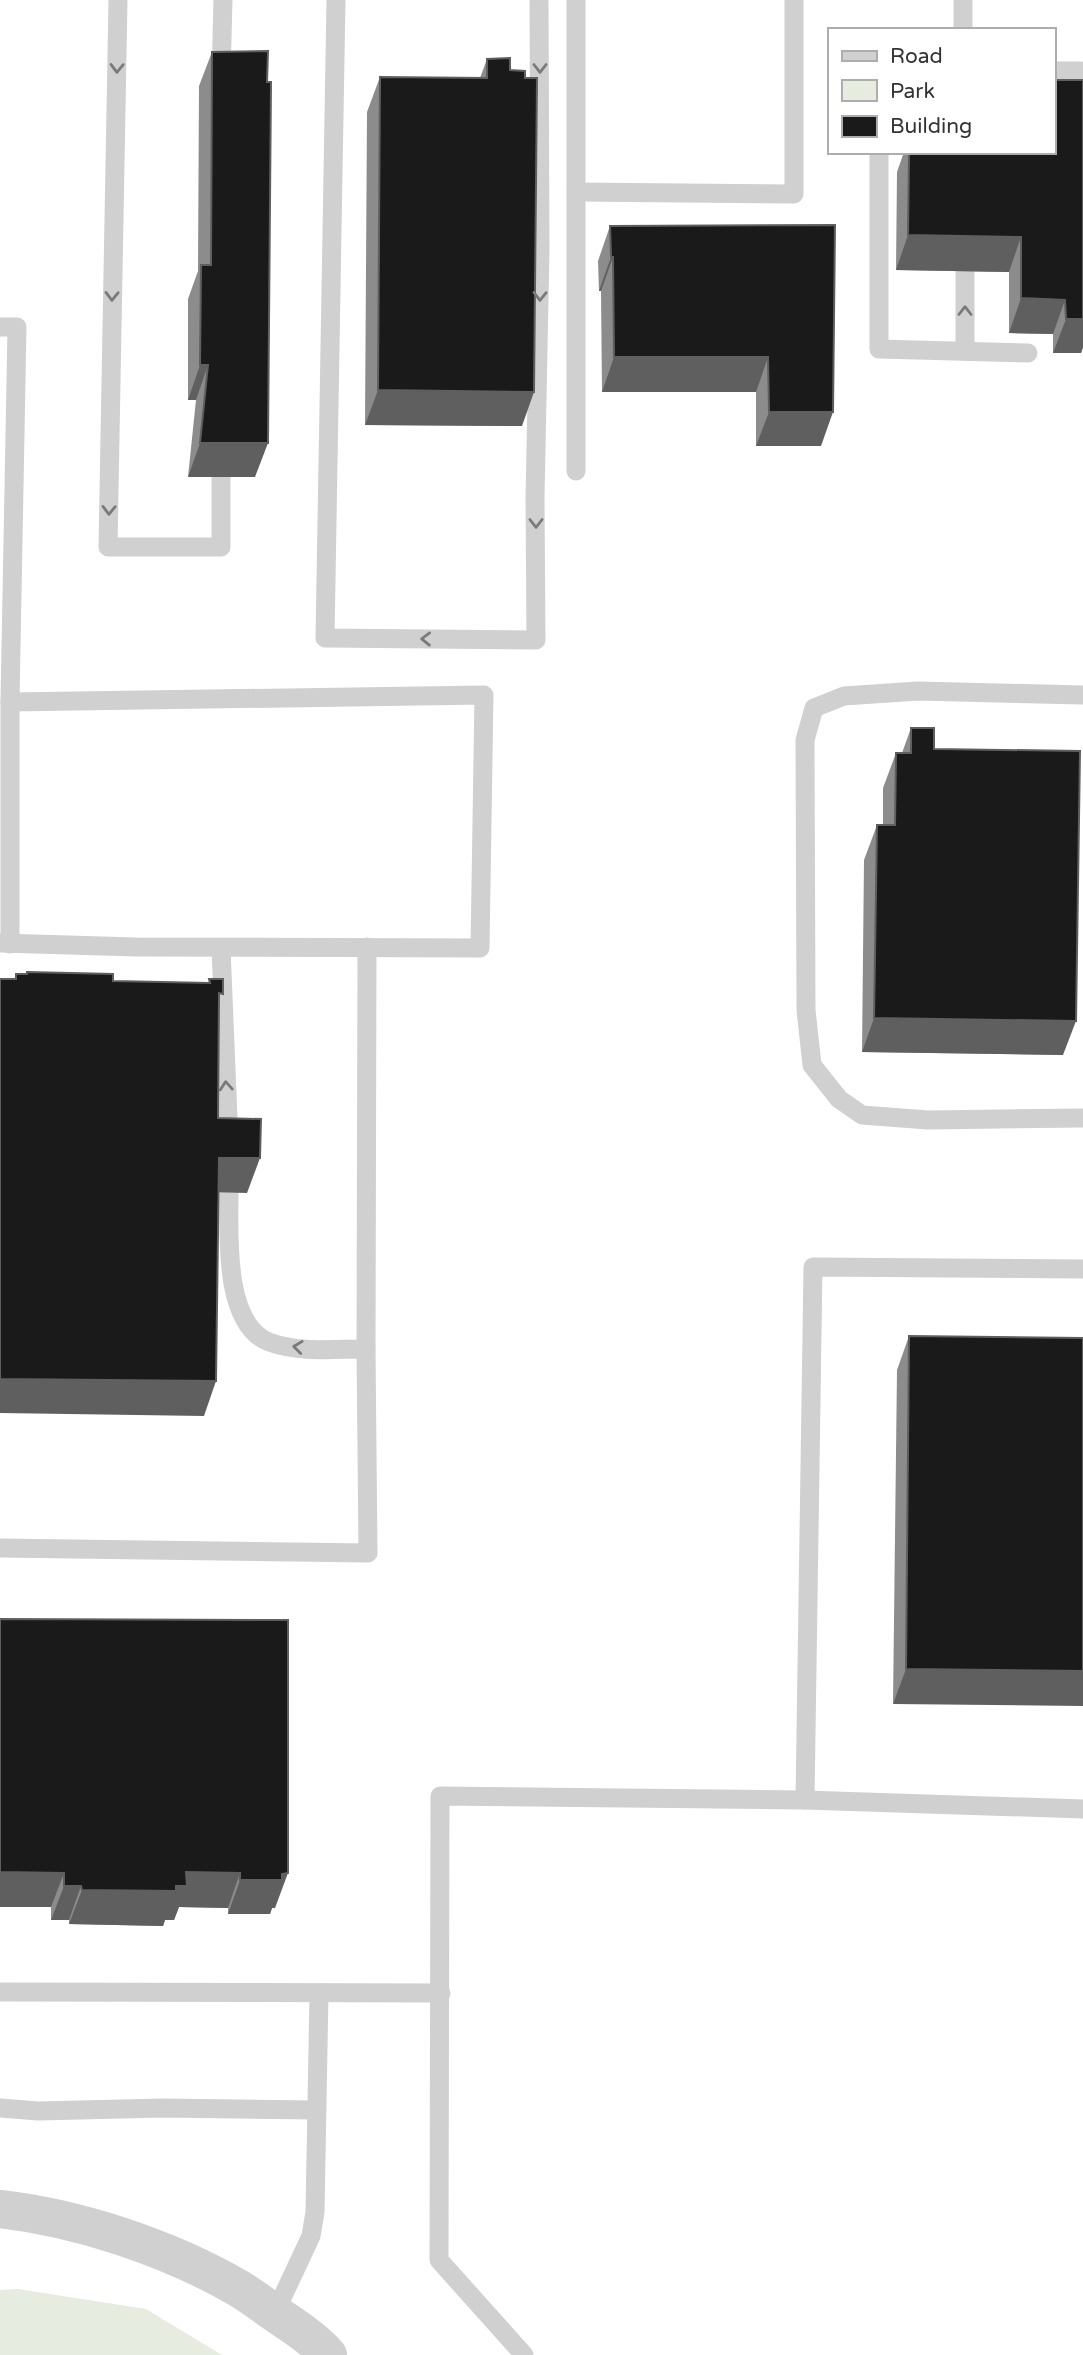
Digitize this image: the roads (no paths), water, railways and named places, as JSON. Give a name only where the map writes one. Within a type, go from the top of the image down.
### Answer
[{"type":"street","points":[[0,2209],[24,2212],[117,2235],[172,2256],[239,2288],[313,2339],[328,2355]]},
{"type":"lane","points":[[118,0],[108,547],[221,547],[221,477]]},
{"type":"lane","points":[[221,85],[223,0]]},
{"type":"lane","points":[[335,0],[325,638],[536,640],[540,250],[539,0]]},
{"type":"lane","points":[[576,0],[576,471]]},
{"type":"lane","points":[[576,192],[794,194],[794,0]]},
{"type":"lane","points":[[963,0],[963,28]]},
{"type":"lane","points":[[1055,71],[1081,71]]},
{"type":"lane","points":[[879,154],[879,349],[1028,353]]},
{"type":"lane","points":[[965,271],[965,351]]},
{"type":"lane","points":[[0,327],[17,327],[5,943],[221,947],[480,947],[484,695],[10,702]]},
{"type":"lane","points":[[1083,695],[918,691],[845,696],[814,708],[805,740],[805,768],[806,1010],[812,1065],[818,1073],[839,1098],[862,1115],[928,1120],[1083,1118]]},
{"type":"lane","points":[[221,947],[229,1154]]},
{"type":"lane","points":[[0,1548],[368,1553],[367,947]]},
{"type":"lane","points":[[229,1193],[230,1262],[235,1292],[251,1330],[267,1341],[297,1348],[366,1349]]},
{"type":"lane","points":[[805,1800],[813,1267],[1083,1269]]},
{"type":"lane","points":[[524,2355],[439,2260],[440,1796],[805,1800],[1083,1809]]},
{"type":"lane","points":[[0,1992],[441,1993]]},
{"type":"lane","points":[[275,2313],[312,2236],[315,2212],[319,1993]]},
{"type":"lane","points":[[0,2108],[38,2111],[163,2108],[317,2110]]}]
